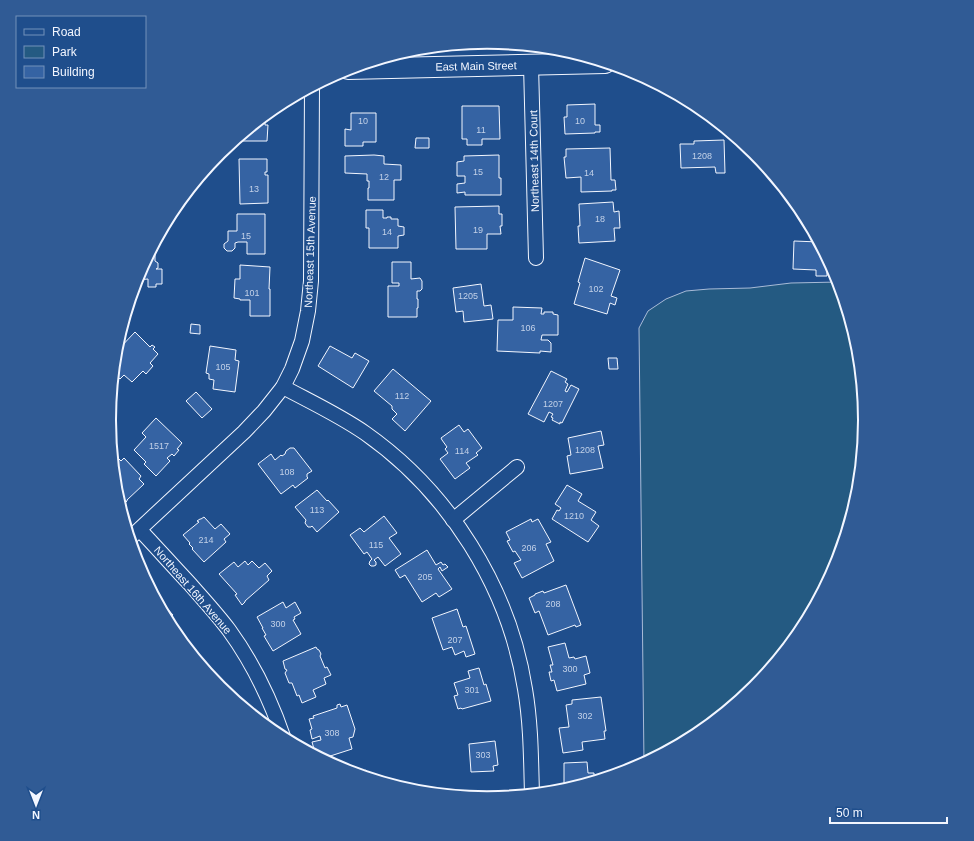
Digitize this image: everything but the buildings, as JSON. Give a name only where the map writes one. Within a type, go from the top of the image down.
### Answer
[{"type":"main road","name":"East Main Street","points":[[370,69],[588,63]]},
{"type":"street","name":"Northeast 14th Court","points":[[531,65],[536,258]]},
{"type":"street","name":"Northeast 15th Avenue","points":[[135,535],[244,432],[283,387],[292,369],[302,341],[308,311],[311,281],[312,93]]},
{"type":"street","points":[[283,387],[343,419],[377,442],[393,455],[436,498],[472,548],[489,578],[503,609],[519,660],[529,714],[532,789]]},
{"type":"street","points":[[453,520],[517,467]]},
{"type":"street","name":"Northeast 16th Avenue","points":[[135,535],[213,610],[229,630],[244,652],[262,684],[273,707],[280,729]]},
{"type":"green space","points":[[832,282],[846,324],[851,348],[858,396],[858,445],[851,493],[839,540],[820,585],[796,627],[782,647],[750,683],[732,700],[693,729],[673,742],[644,757],[639,328],[648,311],[666,299],[686,291],[750,288],[791,283]]}]
